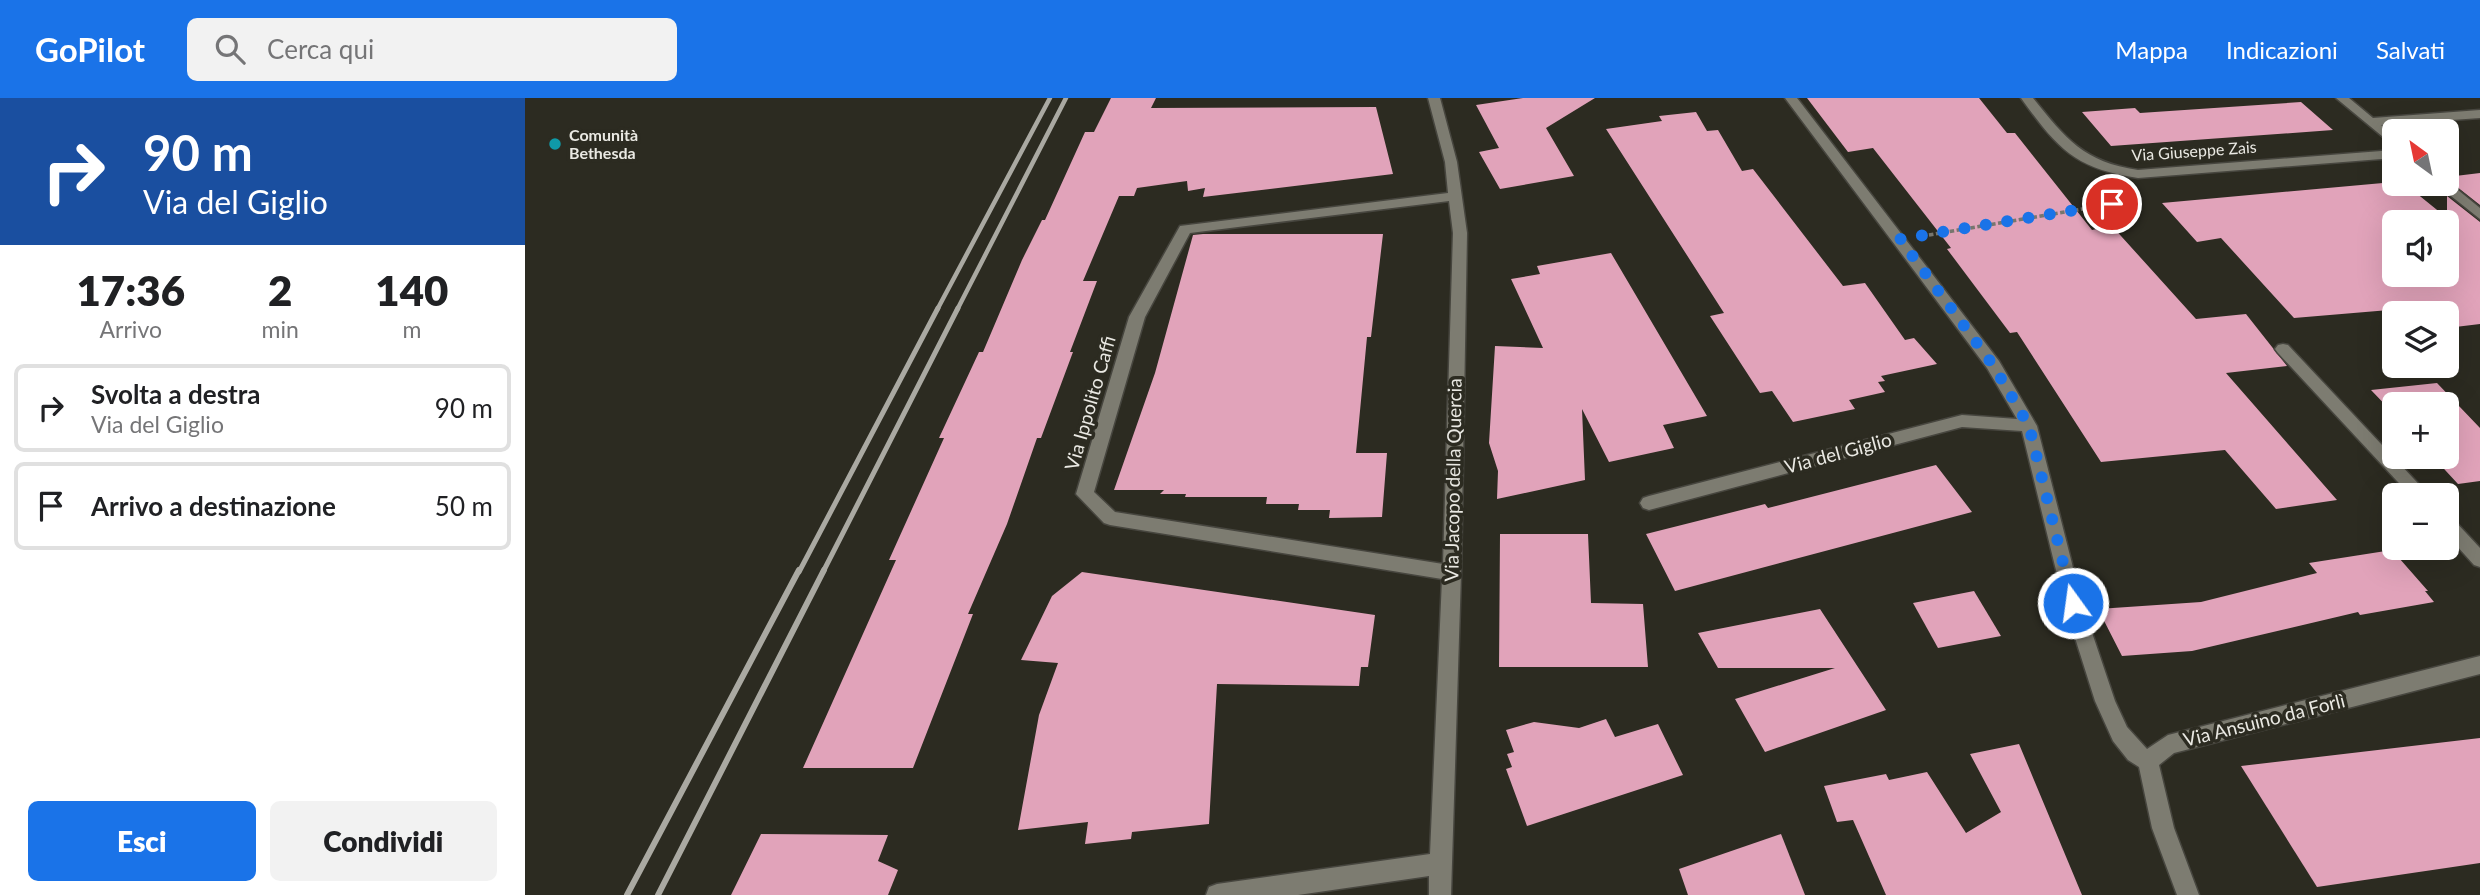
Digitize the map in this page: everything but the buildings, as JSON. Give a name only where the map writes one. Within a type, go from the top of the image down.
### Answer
[{"type":"street","name":"Via Jacopo della Quercia","points":[[1434,98],[1457,196],[1460,233],[1452,573],[1439,864],[1440,895]]},
{"type":"street","points":[[1791,98],[1993,365],[2029,426],[2073,603],[2105,701],[2120,734],[2134,753],[2148,761],[2163,828],[2188,895]]},
{"type":"street","name":"Via Giuseppe Zais","points":[[2027,98],[2071,153],[2113,172],[2138,174],[2382,155]]},
{"type":"street","points":[[2342,98],[2382,132]]},
{"type":"street","points":[[2370,122],[2480,114]]},
{"type":"street","name":"Via Ippolito Caffi","points":[[1452,573],[1110,518],[1085,494],[1137,317],[1185,229],[1457,196]]},
{"type":"street","points":[[2457,196],[2480,215]]},
{"type":"street","points":[[2283,349],[2409,483]]},
{"type":"street","name":"Via del Giglio","points":[[1649,503],[1962,421],[2029,426]]},
{"type":"street","points":[[2459,537],[2480,560]]},
{"type":"street","name":"Via Ansuino da Forlì","points":[[2148,761],[2168,745],[2206,734],[2480,665]]},
{"type":"street","points":[[1217,895],[1439,864]]},
{"type":"path","points":[[1900,239],[2112,204],[2116,194],[2113,172]]},
{"type":"railway","points":[[937,310],[1050,98]]},
{"type":"railway","points":[[957,310],[1066,98]]},
{"type":"railway","points":[[799,572],[938,308]]},
{"type":"railway","points":[[823,572],[958,308]]},
{"type":"railway","points":[[627,895],[799,570]]},
{"type":"railway","points":[[658,895],[824,570]]},
{"type":"place","name":"Comunità Bethesda","points":[[555,144]]},
{"type":"route","points":[[2073,603],[2029,426],[1993,365],[1900,239],[2085,211],[2112,204]]}]
